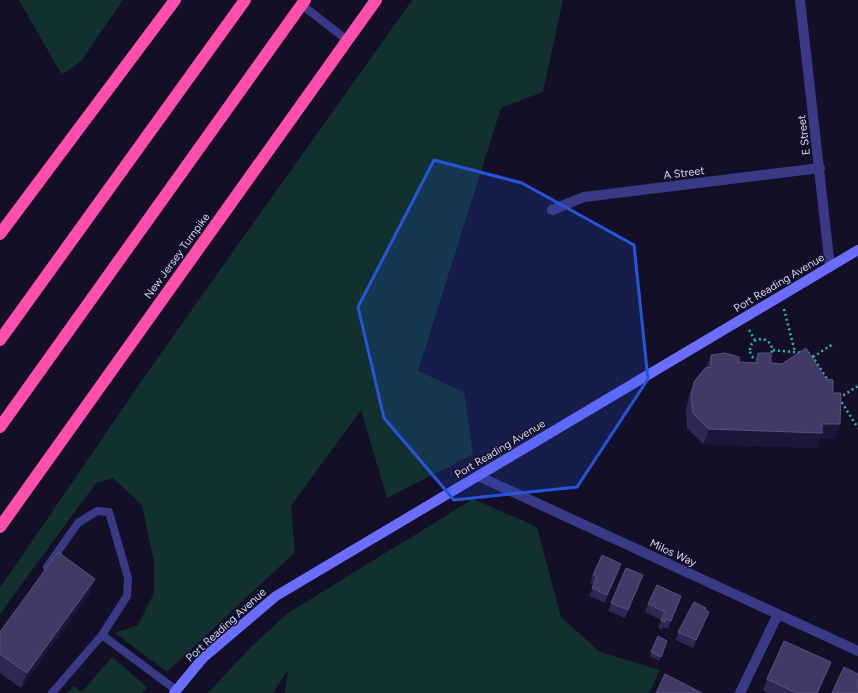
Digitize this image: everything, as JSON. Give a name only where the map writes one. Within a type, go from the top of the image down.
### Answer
[{"type":"highway","points":[[0,234],[175,0]]},
{"type":"highway","points":[[0,340],[245,0]]},
{"type":"highway","name":"New Jersey Turnpike","points":[[0,527],[376,0]]},
{"type":"highway","points":[[0,428],[304,3]]},
{"type":"main road","name":"Port Reading Avenue","points":[[175,691],[203,658],[276,596],[858,250]]},
{"type":"street","name":"E Street","points":[[800,0],[830,266]]},
{"type":"street","name":"A Street","points":[[552,210],[584,197],[820,168]]},
{"type":"street","name":"Milos Way","points":[[478,476],[858,651]]},
{"type":"street","points":[[740,693],[778,614]]},
{"type":"lane","points":[[304,3],[347,40]]},
{"type":"lane","points":[[41,575],[78,523],[97,511],[109,512],[128,578],[127,596],[102,635],[52,693]]},
{"type":"lane","points":[[102,635],[175,691]]},
{"type":"path","points":[[784,309],[795,352]]},
{"type":"path","points":[[749,330],[755,340]]},
{"type":"path","points":[[764,339],[772,345],[772,350],[768,360],[761,362],[756,360],[750,353],[752,344],[755,340],[764,339]]},
{"type":"path","points":[[813,357],[833,344]]},
{"type":"path","points":[[772,350],[811,354],[831,386]]},
{"type":"path","points":[[839,398],[858,386]]},
{"type":"path","points":[[835,392],[858,428]]},
{"type":"highlighted area","points":[[434,160],[522,183],[634,245],[648,379],[577,487],[454,500],[384,418],[358,307]]},
{"type":"green space","points":[[19,0],[123,0],[81,61],[62,75]]},
{"type":"green space","points":[[412,0],[563,0],[543,92],[501,108],[418,371],[464,392],[473,454],[387,498],[361,410],[291,506],[295,552],[167,672],[115,633],[138,625],[154,593],[154,562],[142,505],[113,478],[96,483],[0,614],[0,588],[149,370]]},
{"type":"green space","points":[[473,499],[537,527],[561,617],[600,652],[660,670],[649,693],[285,693],[288,670],[273,693],[208,693],[251,647],[288,613]]},
{"type":"green space","points":[[112,657],[147,687],[142,693],[67,693],[74,686],[82,692]]},
{"type":"building","points":[[806,348],[826,379],[833,380],[833,393],[841,393],[840,424],[822,424],[822,433],[709,429],[693,413],[691,396],[694,382],[705,368],[711,367],[711,355],[725,353],[739,357],[739,362],[757,363],[758,353],[771,353],[771,363],[782,364]]},
{"type":"building","points":[[58,552],[95,579],[27,673],[0,654],[0,632]]},
{"type":"building","points":[[602,555],[621,564],[607,595],[592,588],[597,577],[593,575]]},
{"type":"building","points":[[626,568],[643,575],[628,610],[611,603]]},
{"type":"building","points":[[657,585],[681,596],[671,621],[666,619],[665,622],[661,620],[665,612],[648,604]]},
{"type":"building","points":[[694,602],[706,608],[705,610],[709,612],[696,640],[678,632]]},
{"type":"building","points":[[658,636],[667,641],[661,657],[651,652]]},
{"type":"building","points":[[784,641],[831,662],[817,693],[797,693],[767,679]]},
{"type":"building","points":[[844,667],[858,674],[858,693],[832,693]]},
{"type":"building","points":[[665,674],[702,693],[656,693]]}]
